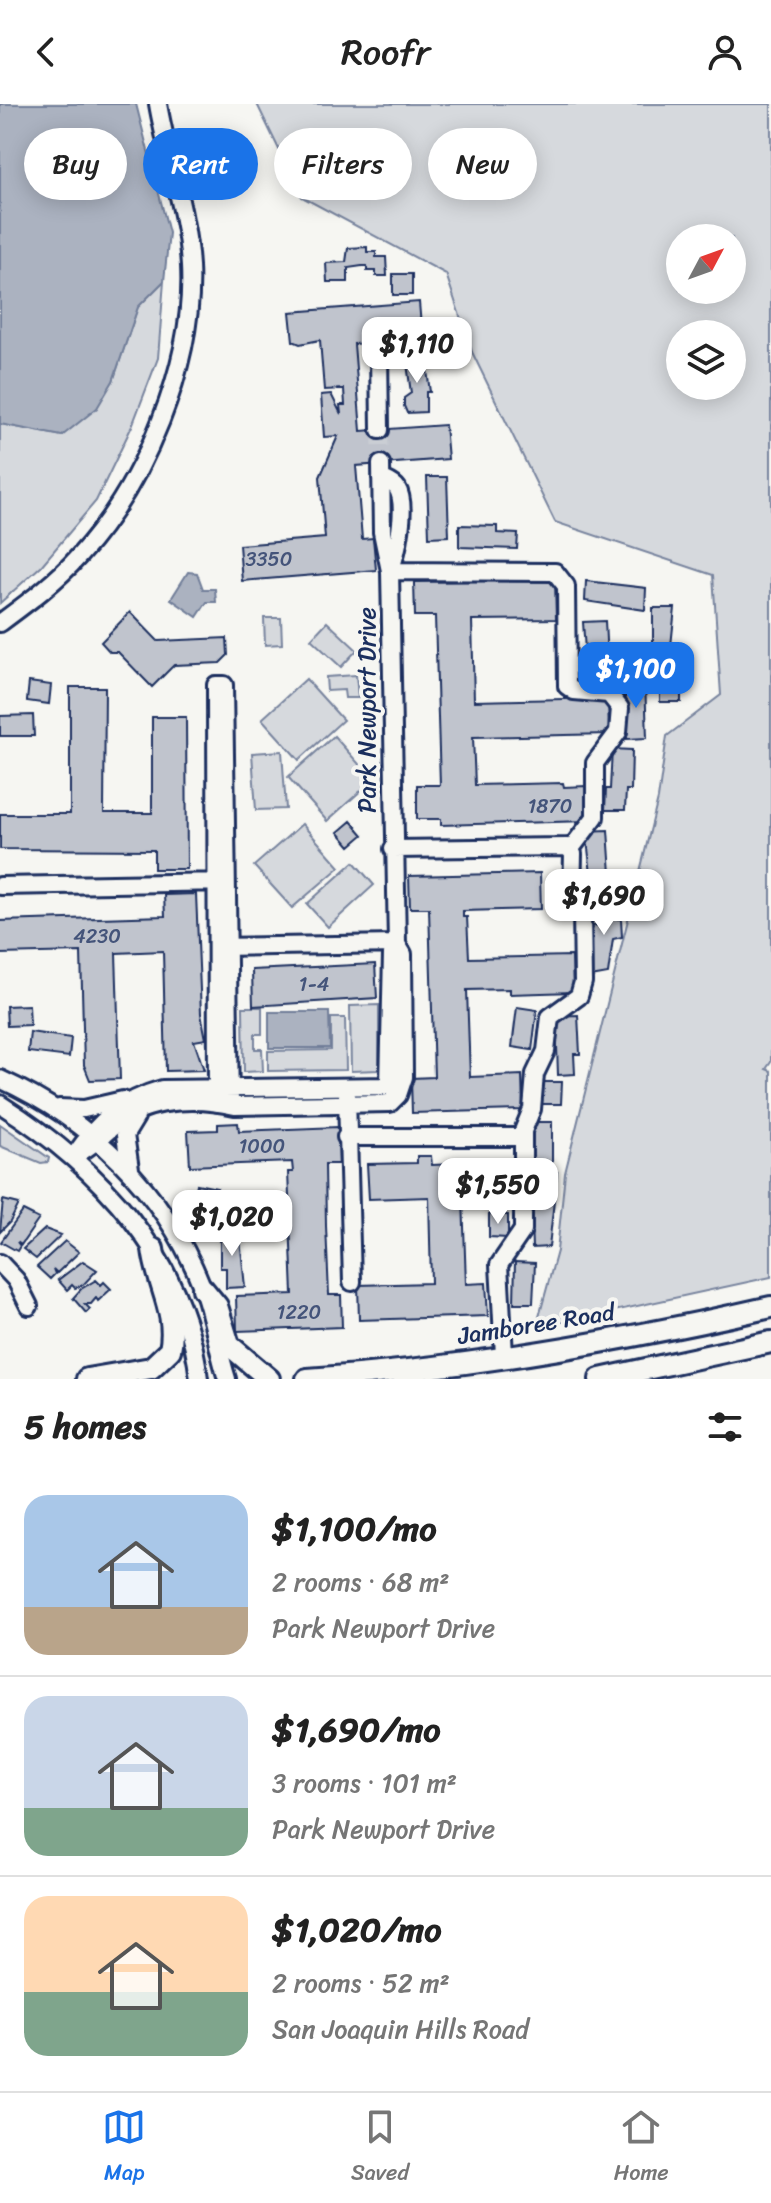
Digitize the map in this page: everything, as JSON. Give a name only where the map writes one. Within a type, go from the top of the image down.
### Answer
[{"type":"main road","points":[[87,1379],[151,1368],[170,1350],[173,1320],[155,1270],[153,1249]]},
{"type":"main road","points":[[203,1289],[217,1306],[229,1345],[269,1379]]},
{"type":"main road","name":"Jamboree Road","points":[[307,1379],[421,1369],[682,1327],[771,1307]]},
{"type":"main road","points":[[600,1379],[771,1342]]},
{"type":"main road","points":[[660,1379],[698,1371],[730,1352]]},
{"type":"street","points":[[0,623],[66,570],[100,531],[152,439],[178,376],[189,311],[189,261],[158,104]]},
{"type":"street","points":[[379,351],[380,430]]},
{"type":"street","name":"Park Newport Drive","points":[[74,1156],[134,1106],[162,1089],[223,1096],[347,1097],[384,1105],[394,1090],[392,954],[397,944],[390,571],[382,532],[381,471]]},
{"type":"street","points":[[390,571],[555,572],[563,580],[566,586],[567,686],[574,691],[609,694],[620,708],[618,732],[595,763],[595,817],[570,850]]},
{"type":"street","points":[[221,882],[216,685],[224,685],[221,882],[223,1096]]},
{"type":"street","points":[[393,849],[567,847],[573,854],[572,896],[582,910],[583,982],[579,996],[555,1011],[548,1023],[547,1044],[535,1074],[534,1102],[522,1137],[523,1230],[499,1265],[504,1355]]},
{"type":"street","points":[[0,886],[221,882]]},
{"type":"street","points":[[221,947],[397,944]]},
{"type":"street","points":[[0,1079],[54,1107],[96,1137],[132,1174],[185,1251],[203,1289],[227,1379]]},
{"type":"street","points":[[347,1097],[352,1282]]},
{"type":"street","points":[[0,1104],[74,1156],[120,1205],[153,1249],[177,1294],[199,1379]]},
{"type":"street","points":[[54,1107],[134,1106],[125,1135],[126,1161],[132,1174]]},
{"type":"street","points":[[346,1137],[522,1137]]},
{"type":"street","points":[[0,1263],[16,1280],[29,1306]]},
{"type":"shaded area","points":[[0,104],[136,104],[143,131],[143,200],[161,200],[169,233],[164,281],[138,307],[113,381],[97,408],[62,436],[0,424]]},
{"type":"shaded area","points":[[257,104],[771,104],[771,1062],[766,1069],[771,1071],[771,1277],[536,1328],[557,1251],[565,1173],[658,799],[667,736],[721,695],[713,575],[555,522],[472,352],[446,274],[308,200],[412,200],[412,128],[274,128],[274,139]]},
{"type":"shaded area","points":[[164,281],[158,358],[132,426],[96,501],[41,566],[0,603],[0,424],[62,436],[113,381],[138,307]]},
{"type":"shaded area","points":[[188,572],[197,573],[203,589],[215,589],[216,602],[207,602],[197,617],[171,599]]},
{"type":"shaded area","points":[[264,618],[281,618],[282,644],[265,645]]},
{"type":"shaded area","points":[[327,622],[357,650],[341,667],[311,639]]},
{"type":"shaded area","points":[[356,675],[358,698],[345,698],[344,690],[327,691],[326,677]]},
{"type":"shaded area","points":[[306,679],[343,720],[299,760],[262,719]]},
{"type":"shaded area","points":[[334,736],[373,780],[327,821],[288,777]]},
{"type":"shaded area","points":[[282,751],[286,809],[256,810],[252,753]]},
{"type":"shaded area","points":[[302,824],[340,867],[292,908],[254,866]]},
{"type":"shaded area","points":[[354,862],[374,885],[328,927],[307,904]]},
{"type":"shaded area","points":[[379,1005],[379,1070],[351,1071],[350,1006]]},
{"type":"shaded area","points":[[243,1007],[262,1007],[262,1034],[255,1034],[255,1049],[262,1049],[263,1071],[244,1072]]},
{"type":"shaded area","points":[[269,1012],[329,1012],[330,1048],[269,1048]]},
{"type":"shaded area","points":[[331,1018],[345,1018],[346,1070],[268,1071],[268,1051],[331,1050]]},
{"type":"shaded area","points":[[0,1124],[49,1158],[48,1162],[41,1163],[0,1146]]},
{"type":"building","points":[[367,247],[367,252],[376,252],[376,257],[386,257],[387,276],[376,276],[376,271],[367,271],[367,266],[362,266],[348,268],[348,282],[327,282],[326,263],[346,262],[348,248]]},
{"type":"building","points":[[393,274],[412,274],[412,295],[393,295]]},
{"type":"building","points":[[419,302],[422,339],[354,344],[361,431],[445,425],[448,459],[356,466],[362,539],[373,538],[376,570],[242,581],[239,545],[325,538],[320,477],[338,436],[324,437],[321,395],[331,394],[341,414],[340,405],[345,405],[344,389],[324,390],[320,340],[300,344],[293,341],[290,312]]},
{"type":"building","points":[[406,356],[425,356],[430,392],[426,392],[426,412],[407,413],[404,406],[404,398],[411,393]]},
{"type":"building","points":[[427,477],[447,477],[449,536],[429,537]]},
{"type":"building","points":[[459,525],[497,526],[497,533],[518,534],[517,549],[459,547]]},
{"type":"building","points":[[555,580],[556,619],[472,620],[474,701],[608,698],[609,734],[473,737],[475,785],[563,783],[564,787],[586,786],[587,821],[441,825],[441,819],[417,819],[417,785],[440,785],[435,616],[415,616],[414,582]]},
{"type":"building","points":[[586,581],[646,588],[645,610],[585,601]]},
{"type":"building","points":[[653,608],[675,608],[671,646],[681,646],[681,702],[660,702],[660,646],[653,646]]},
{"type":"building","points":[[130,612],[158,641],[227,638],[228,655],[220,663],[174,665],[152,687],[118,652],[110,652],[101,642]]},
{"type":"building","points":[[605,621],[607,660],[603,661],[604,679],[587,680],[583,622]]},
{"type":"building","points":[[645,680],[647,738],[627,739],[625,681]]},
{"type":"building","points":[[29,682],[51,685],[49,704],[27,701]]},
{"type":"building","points":[[70,687],[105,687],[104,813],[152,813],[152,717],[186,717],[187,869],[154,869],[154,850],[0,849],[0,814],[70,814]]},
{"type":"building","points":[[33,715],[34,736],[0,736],[0,716]]},
{"type":"building","points":[[612,749],[632,750],[631,790],[626,790],[625,810],[605,810],[606,789],[610,789]]},
{"type":"building","points":[[351,821],[363,835],[350,846],[338,832]]},
{"type":"building","points":[[608,830],[612,888],[588,890],[587,874],[591,874],[586,831]]},
{"type":"building","points":[[540,873],[541,909],[463,911],[463,917],[467,917],[469,958],[572,956],[573,992],[510,994],[510,989],[467,990],[470,1077],[522,1075],[523,1110],[412,1113],[411,1078],[434,1077],[429,908],[410,908],[409,876]]},
{"type":"building","points":[[196,894],[201,1014],[206,1039],[194,1041],[204,1070],[166,1071],[163,951],[116,953],[120,1079],[90,1080],[84,1065],[81,952],[0,954],[0,921],[165,916],[164,895]]},
{"type":"building","points":[[596,898],[614,900],[618,919],[621,919],[622,937],[613,939],[608,974],[591,977],[591,938],[593,926],[599,925]]},
{"type":"building","points":[[375,964],[377,998],[253,1006],[252,970]]},
{"type":"building","points":[[29,1005],[30,1025],[7,1026],[6,1006]]},
{"type":"building","points":[[517,1007],[537,1010],[532,1050],[512,1047]]},
{"type":"building","points":[[578,1015],[580,1054],[574,1054],[575,1074],[558,1075],[556,1016]]},
{"type":"building","points":[[30,1032],[71,1038],[69,1057],[28,1052]]},
{"type":"building","points":[[542,1082],[562,1082],[561,1104],[541,1104]]},
{"type":"building","points":[[531,1122],[552,1122],[552,1163],[532,1163]]},
{"type":"building","points":[[238,1123],[239,1131],[338,1127],[339,1164],[325,1164],[326,1226],[329,1295],[341,1295],[342,1327],[237,1331],[236,1296],[293,1294],[288,1172],[293,1172],[292,1162],[190,1166],[188,1131],[218,1130],[218,1124]]},
{"type":"building","points":[[417,1156],[431,1156],[432,1165],[505,1162],[507,1196],[463,1198],[466,1284],[486,1283],[488,1316],[359,1320],[358,1285],[431,1283],[429,1197],[369,1199],[367,1164],[417,1163]]},
{"type":"building","points":[[537,1172],[557,1172],[549,1247],[532,1248],[530,1192],[538,1192]]},
{"type":"building","points":[[197,1184],[217,1188],[213,1207],[222,1208],[218,1228],[199,1224],[202,1208],[193,1206]]},
{"type":"building","points":[[3,1200],[19,1204],[10,1222],[0,1232]]},
{"type":"building","points":[[23,1211],[39,1219],[21,1245],[17,1242],[20,1246],[17,1251],[1,1242]]},
{"type":"building","points":[[489,1214],[508,1215],[508,1238],[489,1237]]},
{"type":"building","points":[[45,1229],[61,1235],[36,1259],[23,1249]]},
{"type":"building","points":[[239,1229],[245,1287],[226,1288],[226,1268],[220,1268],[220,1230]]},
{"type":"building","points":[[65,1241],[79,1252],[57,1273],[53,1269],[55,1274],[50,1279],[37,1267]]},
{"type":"building","points":[[83,1261],[97,1270],[83,1285],[75,1288],[72,1285],[67,1290],[58,1280]]},
{"type":"building","points":[[515,1262],[535,1263],[533,1303],[514,1303]]},
{"type":"building","points":[[96,1280],[101,1285],[104,1282],[111,1289],[98,1301],[96,1298],[91,1304],[85,1304],[90,1309],[86,1313],[73,1298]]},
{"type":"tunnel","points":[[380,430],[381,464]]}]
